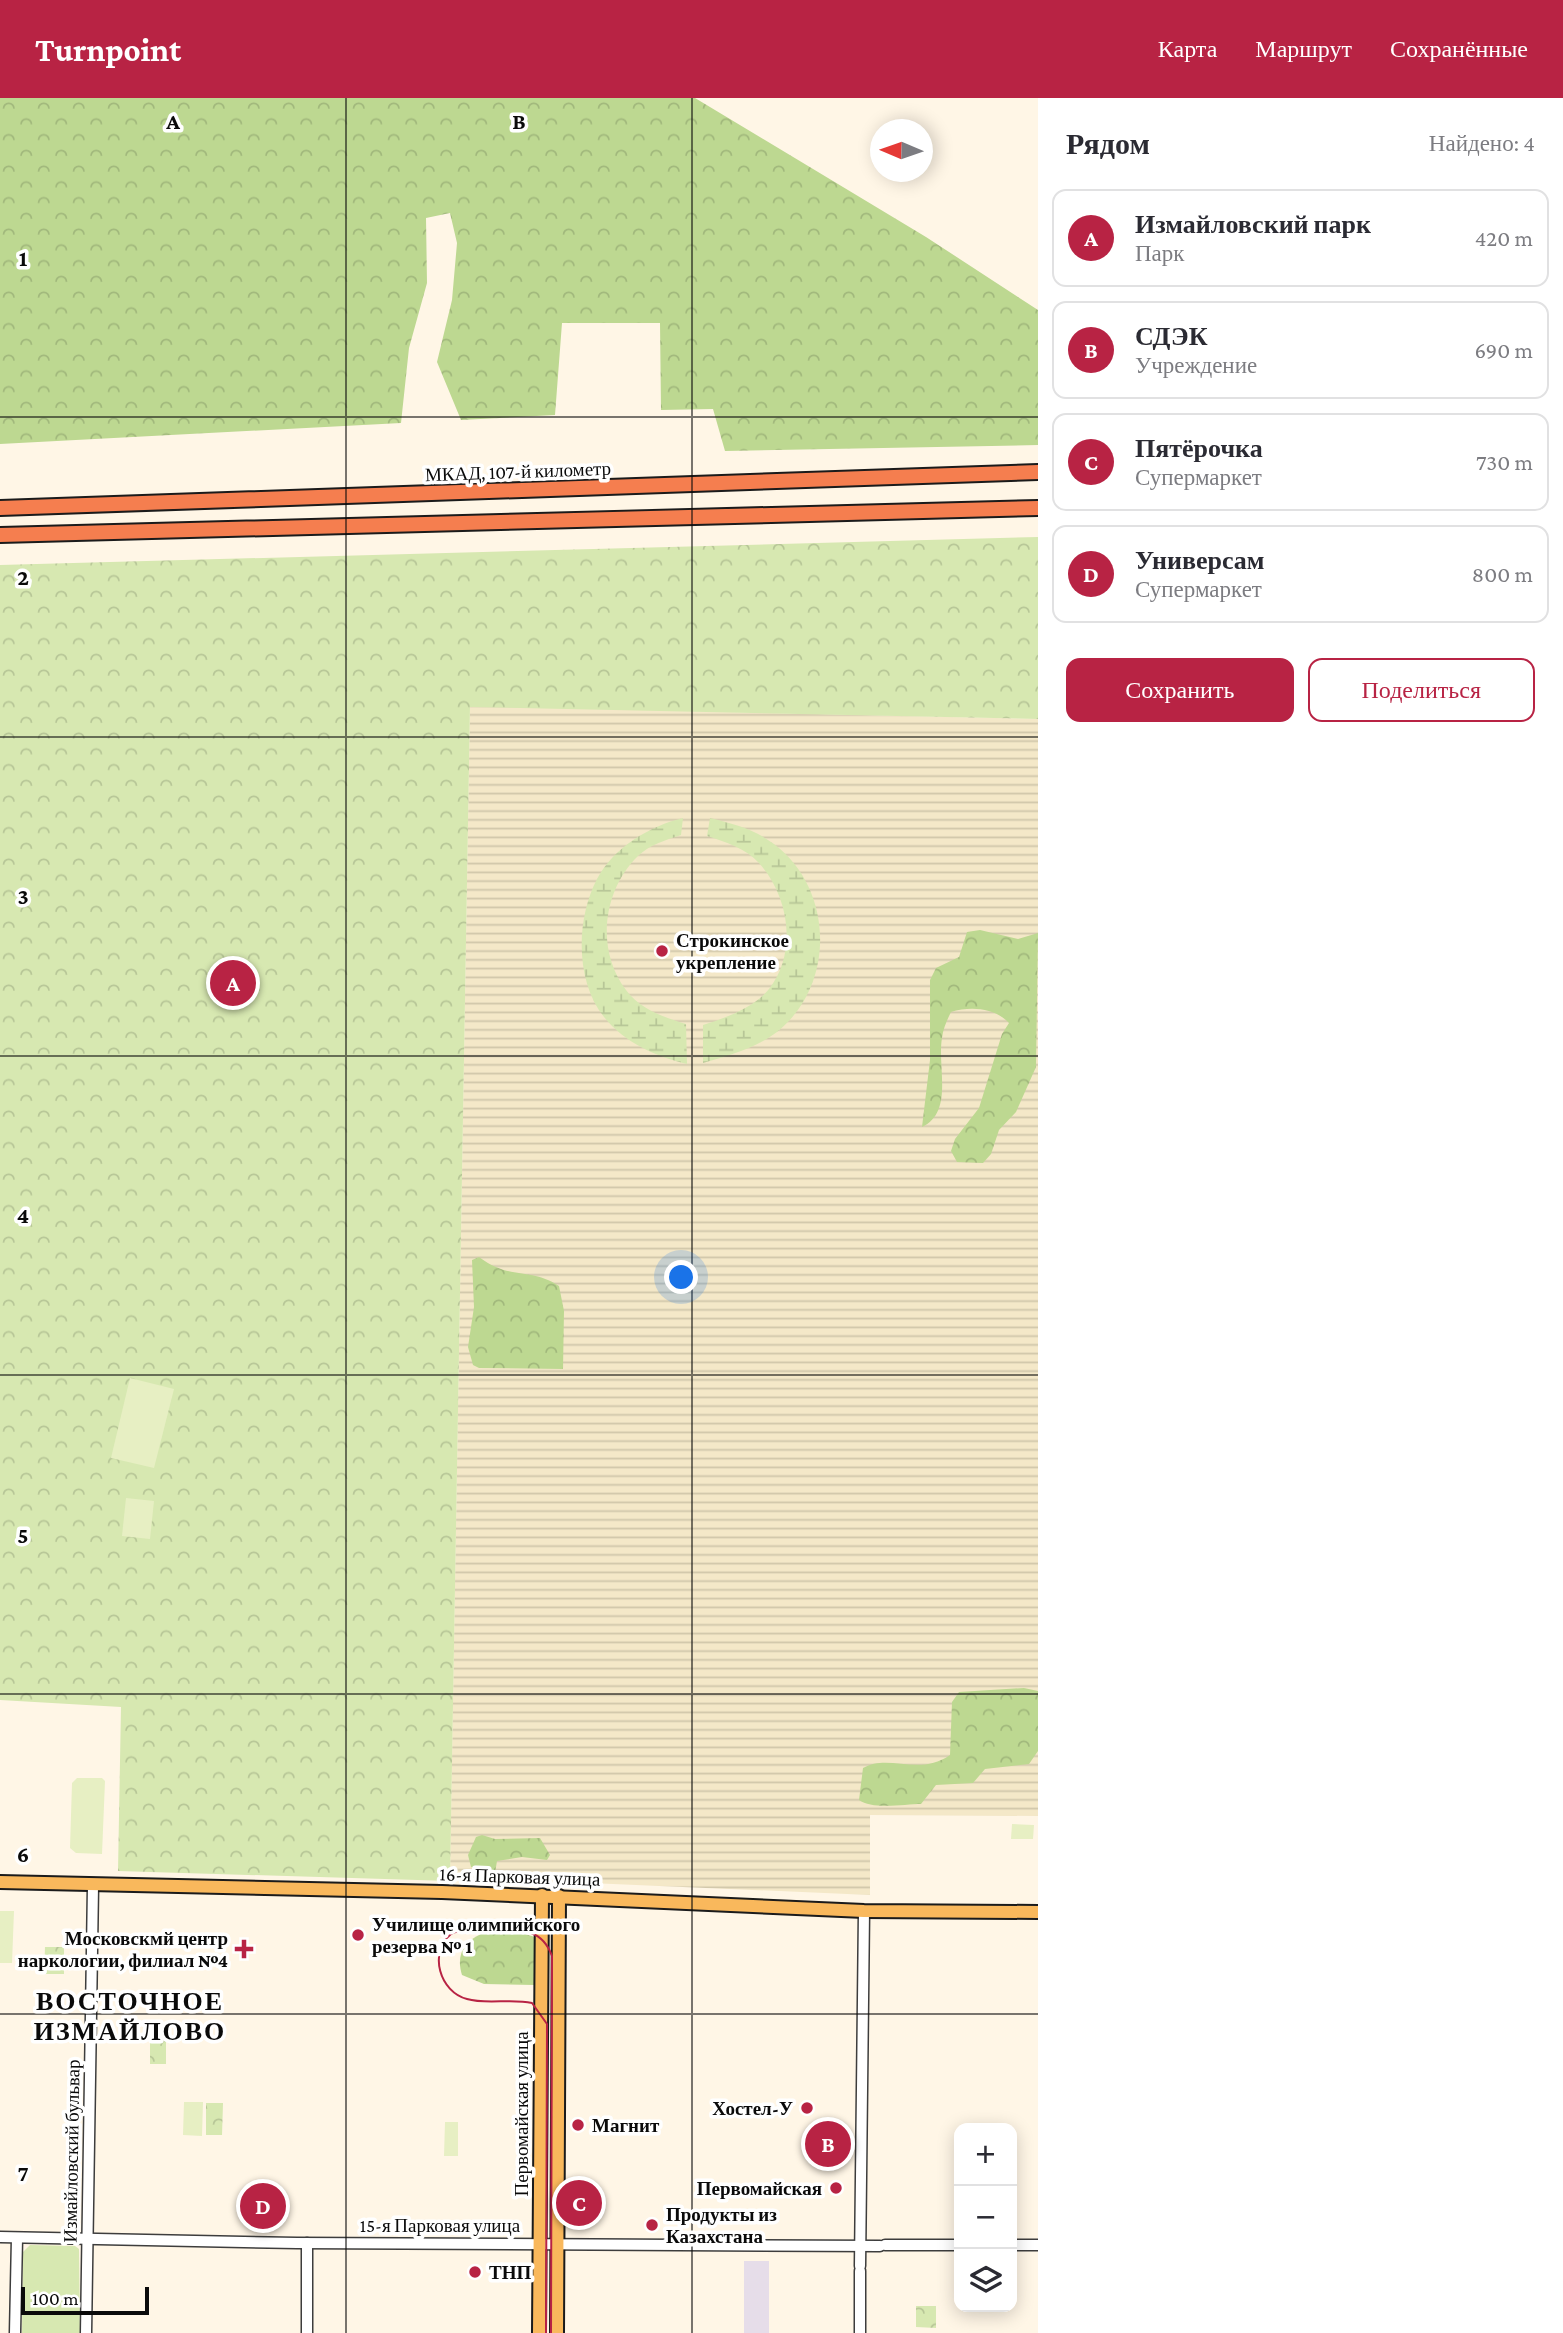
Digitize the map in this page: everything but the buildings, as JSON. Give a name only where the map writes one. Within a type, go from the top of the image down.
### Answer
[{"type":"highway","name":"МКАД, 107-й километр","points":[[0,508],[1038,472]]},
{"type":"highway","points":[[0,535],[1038,508]]},
{"type":"main road","name":"16-я Парковая улица","points":[[0,1882],[542,1895],[864,1911],[1038,1912]]},
{"type":"main road","name":"Первомайская улица","points":[[539,2333],[542,1895]]},
{"type":"main road","name":"Первомайская улица","points":[[557,2333],[559,1896]]},
{"type":"street","name":"Измайловский бульвар","points":[[86,2333],[93,1886]]},
{"type":"street","points":[[860,2333],[864,1911]]},
{"type":"street","name":"15-я Парковая улица","points":[[0,2237],[307,2243],[954,2245]]},
{"type":"street","points":[[15,2333],[16,2238]]},
{"type":"street","points":[[307,2243],[307,2333]]},
{"type":"street","points":[[1017,2245],[1038,2245]]},
{"type":"shaded area","points":[[470,706],[1038,719],[1038,1816],[870,1815],[870,1895],[450,1877]]},
{"type":"shaded area","points":[[744,2261],[769,2261],[769,2333],[744,2333]]},
{"type":"green space","points":[[0,98],[695,98],[926,237],[1038,310],[1038,445],[725,451],[713,409],[661,410],[660,323],[562,323],[555,415],[461,420],[437,362],[452,300],[457,243],[450,213],[426,218],[427,283],[409,348],[401,423],[0,444]]},
{"type":"green space","points":[[1038,537],[1038,719],[470,707],[450,1881],[118,1871],[121,1707],[0,1700],[0,565]]},
{"type":"green space","points":[[683,818],[681,835],[647,849],[626,870],[610,903],[607,940],[616,974],[632,997],[653,1012],[686,1024],[687,1064],[641,1047],[612,1026],[595,1002],[588,986],[582,950],[585,912],[590,895],[604,868],[623,848],[646,832]]},
{"type":"green space","points":[[710,818],[759,834],[794,863],[808,886],[817,911],[820,937],[818,964],[810,989],[796,1012],[777,1032],[760,1043],[703,1063],[703,1025],[739,1012],[763,996],[778,974],[786,942],[783,908],[769,876],[748,853],[707,836]]},
{"type":"green space","points":[[980,930],[1018,939],[1038,933],[1036,1067],[1016,1112],[999,1130],[991,1154],[983,1163],[957,1162],[951,1151],[955,1139],[979,1108],[1002,1034],[1009,1023],[990,1011],[967,1009],[951,1012],[942,1038],[941,1100],[932,1120],[922,1127],[930,1060],[930,980],[936,968],[959,957],[967,932]]},
{"type":"green space","points":[[479,1257],[501,1269],[539,1277],[559,1286],[564,1311],[563,1369],[479,1368],[473,1365],[468,1347],[474,1307],[472,1260]]},
{"type":"green space","points":[[130,1378],[174,1389],[154,1468],[111,1458]]},
{"type":"green space","points":[[126,1498],[154,1501],[150,1539],[122,1536]]},
{"type":"green space","points":[[1024,1688],[1038,1691],[1038,1751],[1029,1764],[985,1769],[973,1783],[936,1785],[921,1804],[880,1806],[859,1800],[863,1768],[883,1763],[927,1764],[950,1755],[952,1702],[959,1692]]},
{"type":"green space","points":[[77,1778],[102,1778],[105,1781],[102,1854],[76,1853],[70,1848],[72,1783]]},
{"type":"green space","points":[[1012,1824],[1034,1825],[1033,1839],[1011,1839]]},
{"type":"green space","points":[[482,1835],[495,1839],[540,1838],[550,1855],[547,1860],[522,1857],[497,1861],[495,1873],[471,1867],[468,1855],[476,1837]]},
{"type":"green space","points":[[0,1911],[14,1911],[12,1963],[0,1963]]},
{"type":"green space","points":[[481,1934],[525,1934],[535,1937],[535,1985],[484,1984],[462,1975],[462,1950]]},
{"type":"green space","points":[[45,1947],[64,1947],[64,1974],[44,1974]]},
{"type":"green space","points":[[154,2030],[166,2030],[166,2064],[150,2064],[150,2034]]},
{"type":"green space","points":[[184,2102],[203,2102],[202,2136],[183,2135]]},
{"type":"green space","points":[[206,2103],[223,2103],[222,2135],[206,2135]]},
{"type":"green space","points":[[445,2122],[458,2122],[458,2156],[444,2156]]},
{"type":"green space","points":[[30,2245],[75,2246],[79,2249],[80,2333],[22,2333],[23,2252]]},
{"type":"green space","points":[[916,2306],[936,2306],[936,2328],[916,2327]]},
{"type":"tram line","points":[[546,2333],[547,2024],[532,2003],[475,2001],[450,1989],[440,1971],[440,1951],[451,1934],[466,1930],[525,1931],[541,1939],[552,1956],[551,2333]]},
{"type":"place","name":"Строкинское укрепление","points":[[662,951]]},
{"type":"place","name":"Измайловский парк","points":[[233,983]]},
{"type":"place","name":"Училище олимпийского резерва № 1","points":[[358,1935]]},
{"type":"place","name":"Московскмй центр наркологии, филиал №4","points":[[244,1949]]},
{"type":"place","name":"Хостел-У","points":[[807,2108]]},
{"type":"place","name":"Магнит","points":[[578,2125]]},
{"type":"place","name":"СДЭК","points":[[828,2144]]},
{"type":"place","name":"Первомайская","points":[[836,2188]]},
{"type":"place","name":"Пятёрочка","points":[[579,2203]]},
{"type":"place","name":"Универсам","points":[[263,2206]]},
{"type":"place","name":"Продукты из Казахстана","points":[[652,2225]]},
{"type":"place","name":"ТНП","points":[[475,2272]]},
{"type":"district","name":"ВОСТОЧНОЕ ИЗМАЙЛОВО","points":[[130,2016]]}]
